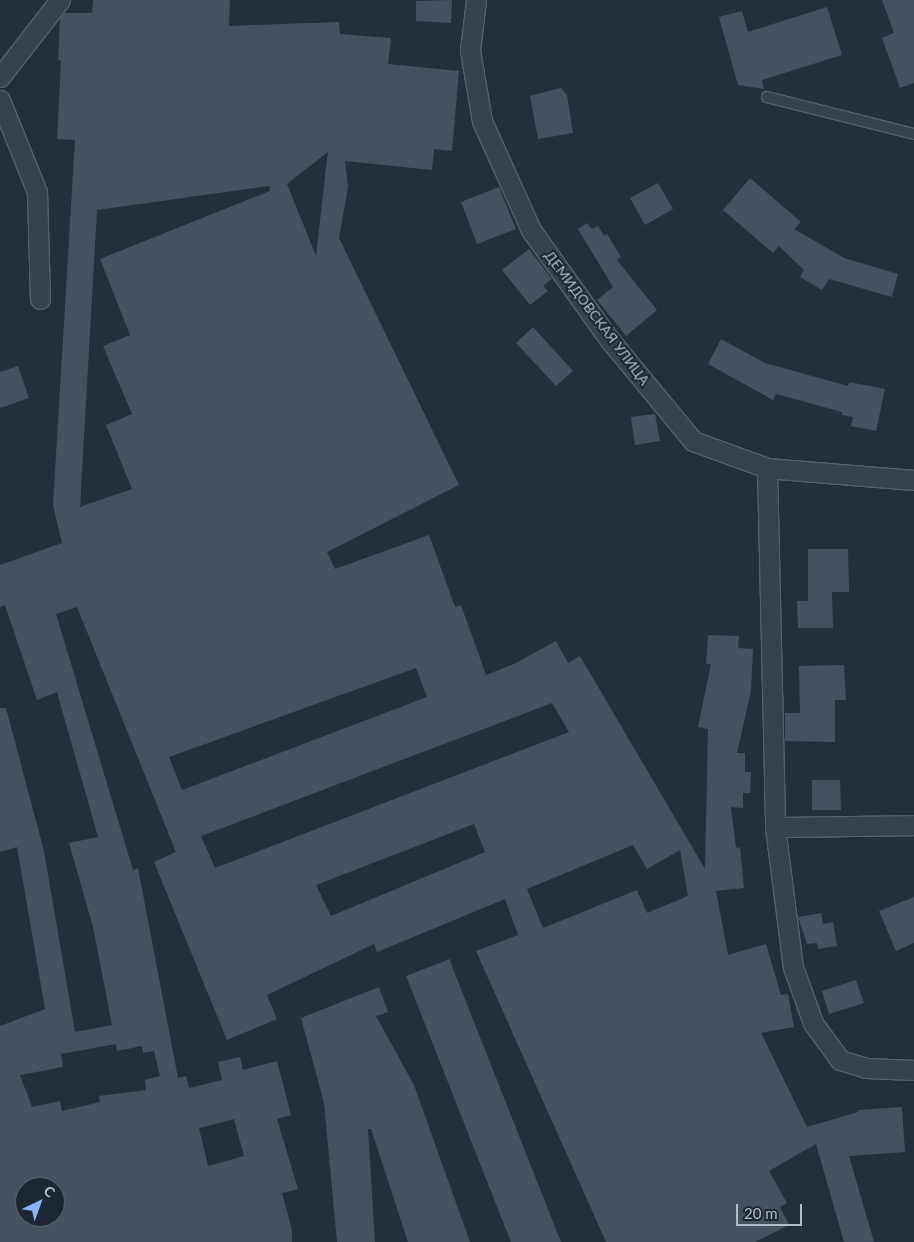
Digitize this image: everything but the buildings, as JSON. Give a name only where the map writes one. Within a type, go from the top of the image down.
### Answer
[{"type":"street","points":[[0,77],[60,0]]},
{"type":"street","name":"ДЕМИДОВСКАЯ УЛИЦА","points":[[476,0],[470,50],[482,121],[531,230],[609,339],[693,440],[767,468],[914,480]]},
{"type":"street","points":[[0,100],[37,192],[40,299]]},
{"type":"street","points":[[767,468],[775,827],[793,967],[813,1023],[840,1060],[866,1068],[914,1070]]},
{"type":"street","points":[[775,827],[914,825]]},
{"type":"lane","points":[[768,97],[914,134]]}]
